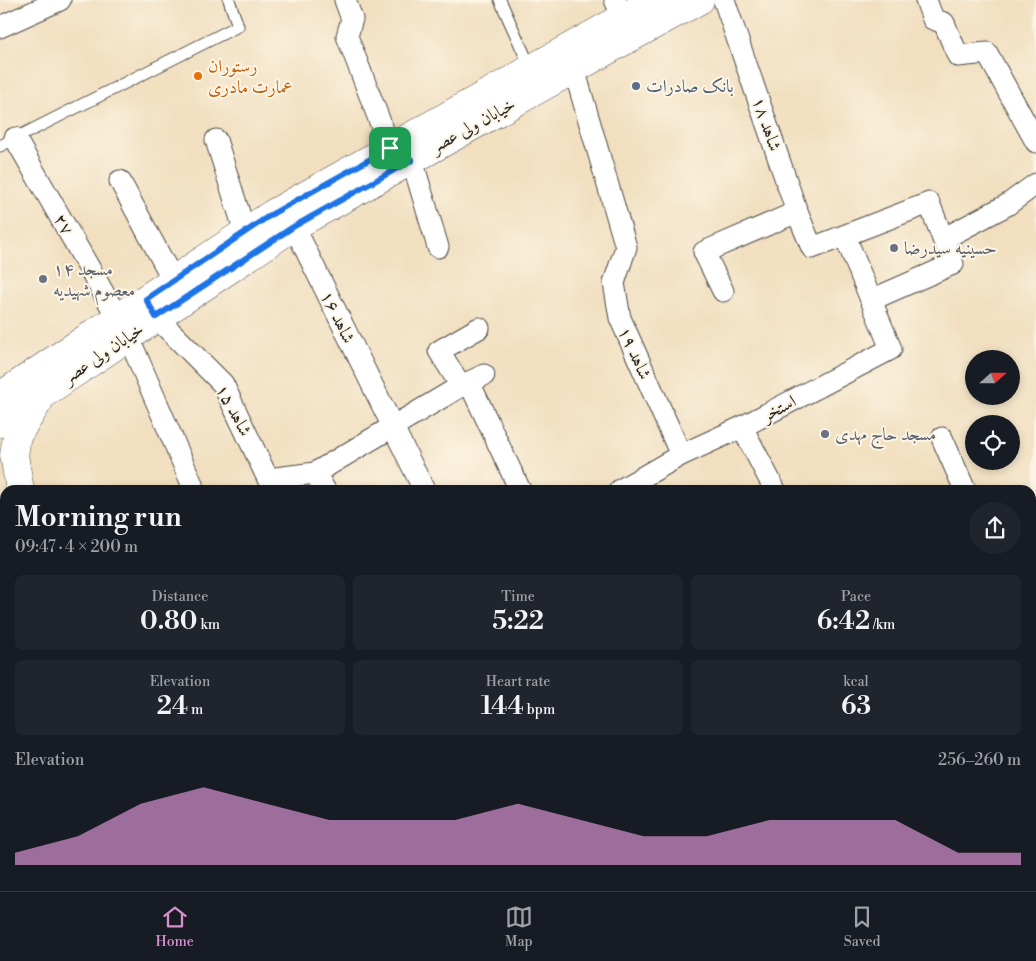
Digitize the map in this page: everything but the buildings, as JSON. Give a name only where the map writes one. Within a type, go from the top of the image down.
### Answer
[{"type":"main road","name":"خیابان ولی عصر","points":[[0,423],[41,382],[250,241],[289,217],[569,60],[623,18],[654,0]]},
{"type":"main road","name":"خیابان ولی عصر","points":[[623,18],[700,0]]},
{"type":"main road","name":"خیابان ولی عصر","points":[[401,154],[531,69],[569,60]]},
{"type":"main road","name":"خیابان ولی عصر","points":[[0,396],[41,382]]},
{"type":"main road","points":[[19,485],[14,454],[17,436],[41,382]]},
{"type":"street","points":[[0,27],[60,0]]},
{"type":"street","points":[[345,0],[352,19],[347,36],[401,154],[438,248]]},
{"type":"street","name":"شاهد ۱۸","points":[[724,0],[797,212],[812,248],[845,236]]},
{"type":"street","points":[[926,0],[933,19],[944,23],[958,56],[987,52],[1036,142]]},
{"type":"street","name":"شاهد ۱۹","points":[[569,60],[626,246],[614,283],[620,318],[681,455]]},
{"type":"street","points":[[216,140],[250,241]]},
{"type":"street","name":"۲۷","points":[[8,142],[123,327],[192,485]]},
{"type":"street","points":[[120,181],[179,289]]},
{"type":"street","points":[[943,239],[1007,205],[1036,184]]},
{"type":"street","points":[[845,236],[929,203],[953,264],[871,300]]},
{"type":"street","points":[[723,291],[704,252],[797,212]]},
{"type":"street","name":"شاهد ۱۶","points":[[289,217],[422,485]]},
{"type":"street","name":"استخر","points":[[629,485],[681,455],[742,428],[891,349],[845,236]]},
{"type":"street","name":"شاهد ۱۵","points":[[151,308],[223,384],[268,479],[320,482]]},
{"type":"street","points":[[479,328],[440,351],[471,381],[518,485]]},
{"type":"street","points":[[320,482],[393,427],[471,381]]},
{"type":"street","points":[[742,428],[772,485]]},
{"type":"street","points":[[942,438],[962,485]]},
{"type":"lane","points":[[8,142],[238,26],[228,0]]},
{"type":"lane","points":[[500,0],[531,69]]},
{"type":"place","name":"رستوران عمارت مادری","points":[[198,76]]},
{"type":"place","name":"بانک صادرات","points":[[636,86]]},
{"type":"place","name":"حسینیه سیدرضا","points":[[894,248]]},
{"type":"place","name":"مسجد ۱۴ معصوم شهیدیه","points":[[43,279]]},
{"type":"place","name":"مسجد حاج مهدی","points":[[825,434]]},
{"type":"route","points":[[390,148],[412,160],[293,227],[156,317],[146,299],[272,214],[390,148]]}]
